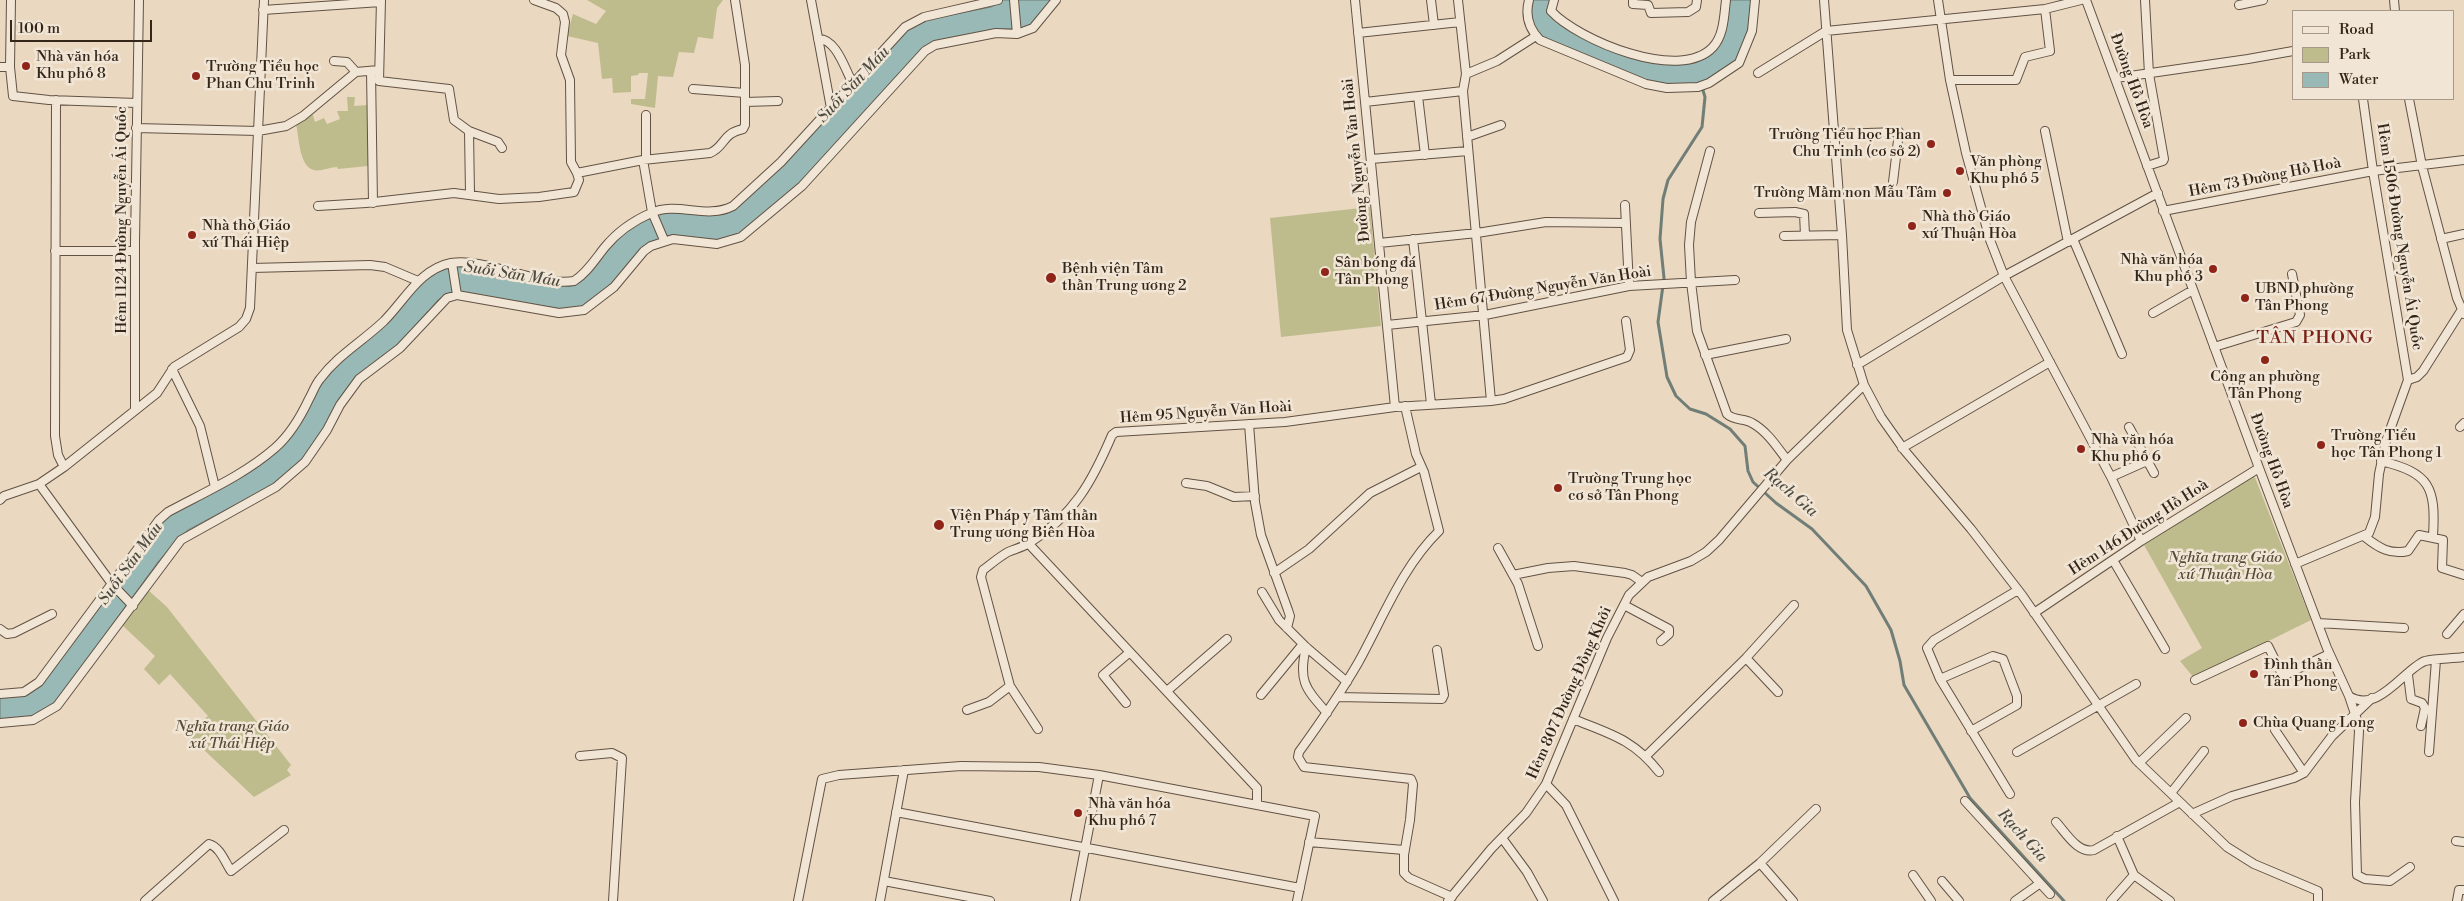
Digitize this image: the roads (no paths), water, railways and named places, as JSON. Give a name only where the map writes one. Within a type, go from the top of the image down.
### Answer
[{"type":"street","points":[[11,0],[10,67],[13,96],[56,100],[137,103]]},
{"type":"street","name":"Hẻm 1124 Đường Nguyễn Ái Quốc","points":[[135,410],[136,128],[139,0]]},
{"type":"street","points":[[0,500],[4,496],[40,484],[64,467],[160,391],[172,369],[239,327],[246,319],[250,308],[264,0]]},
{"type":"street","points":[[318,206],[373,203],[454,193],[499,199],[539,197],[569,193],[577,187],[579,180],[571,162],[570,80],[561,55],[566,22],[563,14],[556,8],[534,0]]},
{"type":"street","points":[[577,173],[644,160],[717,150],[726,135],[743,129],[746,65],[734,0]]},
{"type":"street","points":[[811,0],[831,108]]},
{"type":"street","points":[[0,694],[24,692],[39,682],[159,520],[244,471],[276,447],[292,429],[314,387],[332,364],[382,322],[418,281],[428,273],[452,263],[468,263],[557,281],[574,281],[620,231],[652,212],[677,209],[714,213],[734,206],[782,162],[905,27],[915,20],[998,0]]},
{"type":"street","points":[[1014,0],[1017,34]]},
{"type":"street","points":[[0,723],[33,720],[56,706],[181,540],[276,487],[305,462],[327,430],[340,405],[359,379],[400,348],[441,302],[456,295],[559,313],[584,310],[614,286],[644,251],[664,240],[673,239],[717,244],[749,232],[802,186],[925,51],[935,45],[996,33],[1017,34],[1033,28],[1056,0]]},
{"type":"street","name":"Đường Nguyễn Văn Hoài","points":[[1355,0],[1395,407]]},
{"type":"street","points":[[1431,0],[1434,25]]},
{"type":"street","points":[[1458,0],[1466,74],[1463,91],[1491,401]]},
{"type":"street","points":[[1530,0],[1527,8],[1528,19],[1532,32],[1540,40],[1646,84],[1667,88],[1698,87],[1709,83],[1739,63],[1752,31],[1755,0]]},
{"type":"street","points":[[1554,0],[1550,11],[1584,34],[1651,60],[1679,60],[1692,59],[1712,48],[1720,36],[1726,0]]},
{"type":"street","points":[[1633,0],[1633,4],[1648,5],[1651,13],[1690,12],[1696,7],[1697,0]]},
{"type":"street","points":[[1824,0],[1842,235],[1845,312],[1848,336],[1864,385],[1902,448],[2018,590],[2098,707],[2139,763],[2218,840],[2244,859],[2318,891],[2318,901]]},
{"type":"street","points":[[1938,0],[1950,80],[1966,153],[1985,225],[2004,276],[2112,477],[2141,541]]},
{"type":"street","points":[[1758,72],[1826,31],[2046,9],[2081,0]]},
{"type":"street","name":"Đường Hồ Hòa","points":[[2086,0],[2295,564],[2356,714],[2359,727],[2355,802],[2357,875],[2365,879],[2390,881],[2410,867]]},
{"type":"street","points":[[2145,0],[2149,74],[2164,159],[2147,166]]},
{"type":"street","points":[[2239,5],[2263,0]]},
{"type":"street","points":[[263,10],[381,1],[375,70],[373,203]]},
{"type":"street","points":[[1950,80],[2016,80],[2025,57],[2045,54],[2050,51],[2046,9]]},
{"type":"street","points":[[1358,33],[1460,22]]},
{"type":"street","points":[[1466,74],[1497,61],[1536,36]]},
{"type":"street","points":[[818,39],[825,38],[832,43],[853,84]]},
{"type":"street","points":[[2116,78],[2292,51]]},
{"type":"street","points":[[334,61],[347,62],[356,72]]},
{"type":"street","points":[[0,67],[10,67]]},
{"type":"street","points":[[136,128],[258,131],[293,122],[356,72],[375,70]]},
{"type":"street","points":[[375,70],[381,83],[449,89],[454,120],[469,131],[498,142],[502,148]]},
{"type":"street","points":[[693,89],[745,93]]},
{"type":"street","points":[[1365,102],[1463,91]]},
{"type":"street","points":[[1418,96],[1425,154]]},
{"type":"street","points":[[56,100],[55,436],[58,456],[64,467]]},
{"type":"street","name":"Hẻm 1506 Đường Nguyễn Ái Quốc","points":[[2363,100],[2372,171],[2408,380]]},
{"type":"street","points":[[2295,564],[2365,536],[2373,527],[2381,461],[2408,380],[2417,378],[2423,371],[2462,313],[2422,166],[2409,100]]},
{"type":"street","points":[[745,102],[778,101]]},
{"type":"street","points":[[646,115],[644,160],[652,212],[664,240]]},
{"type":"street","points":[[1467,137],[1502,125]]},
{"type":"street","points":[[469,131],[470,194]]},
{"type":"street","points":[[2045,131],[2070,240],[2122,354]]},
{"type":"street","points":[[1835,134],[1899,132],[1893,182]]},
{"type":"street","points":[[1370,159],[1468,151]]},
{"type":"street","points":[[1710,151],[1691,222],[1689,245],[1691,282],[1694,316],[1705,355],[1727,414],[1733,419],[1747,421],[1759,428],[1787,460],[1864,385]]},
{"type":"street","name":"Hẻm 73 Đường Hồ Hoà","points":[[2163,212],[2372,171],[2464,160]]},
{"type":"street","points":[[1857,365],[2004,276],[2158,193]]},
{"type":"street","points":[[1625,205],[1629,286]]},
{"type":"street","points":[[1758,213],[1795,212],[1804,214],[1805,236]]},
{"type":"street","points":[[1379,243],[1546,222],[1625,223]]},
{"type":"street","points":[[2441,239],[2464,234]]},
{"type":"street","points":[[1784,236],[1842,235]]},
{"type":"street","points":[[1413,239],[1431,404]]},
{"type":"street","points":[[55,251],[135,251]]},
{"type":"street","points":[[452,263],[456,295]]},
{"type":"street","points":[[252,268],[370,265],[385,267],[418,281]]},
{"type":"street","points":[[2214,347],[2296,322],[2300,315],[2292,274]]},
{"type":"street","name":"Hẻm 67 Đường Nguyễn Văn Hoài","points":[[1387,325],[1484,315],[1629,286],[1735,280]]},
{"type":"street","points":[[2153,313],[2193,290]]},
{"type":"street","name":"Hẻm 95 Nguyễn Văn Hoài","points":[[1010,686],[981,572],[1006,553],[1028,543],[1064,516],[1078,502],[1096,473],[1112,435],[1116,432],[1249,424],[1367,412],[1405,406],[1504,399],[1627,357],[1630,350],[1626,321]]},
{"type":"street","points":[[1705,355],[1786,338]]},
{"type":"street","points":[[1902,448],[2050,362]]},
{"type":"street","points":[[172,369],[198,422],[215,487]]},
{"type":"street","points":[[1405,406],[1416,454],[1439,531],[1422,546],[1346,682],[1327,713],[1299,752],[1301,764],[1304,767],[1411,779],[1413,784],[1410,820],[1404,850],[1404,873],[1409,878],[1450,899]]},
{"type":"street","points":[[1249,424],[1255,496],[1261,534],[1290,616],[1287,628]]},
{"type":"street","points":[[2129,426],[2154,473]]},
{"type":"street","name":"Hẻm 807 Đường Đồng Khởi","points":[[1450,899],[1526,812],[1546,784],[1607,638],[1629,595],[1642,582],[1691,561],[1706,552],[1787,460]]},
{"type":"street","points":[[2112,477],[2147,460]]},
{"type":"street","points":[[2381,461],[2407,467],[2430,488],[2434,506],[2433,536]]},
{"type":"street","points":[[1274,574],[1309,549],[1370,493],[1421,467]]},
{"type":"street","name":"Hẻm 146 Đường Hồ Hoà","points":[[2034,613],[2141,541],[2259,468]]},
{"type":"street","points":[[1186,482],[1207,486],[1234,497],[1255,496]]},
{"type":"street","points":[[40,484],[112,584],[132,606]]},
{"type":"street","points":[[2365,536],[2380,548],[2398,552],[2410,549],[2419,535],[2433,536],[2444,541],[2442,568],[2464,575]]},
{"type":"street","points":[[1028,543],[1257,788],[1257,805]]},
{"type":"street","points":[[1498,548],[1514,574],[1538,646]]},
{"type":"street","points":[[2113,560],[2165,649]]},
{"type":"street","points":[[1514,574],[1574,566],[1625,573],[1632,575],[1642,582]]},
{"type":"street","points":[[2010,794],[1940,679],[1928,654],[1928,644],[2018,590]]},
{"type":"street","points":[[1262,592],[1279,620],[1304,646],[1346,682]]},
{"type":"street","points":[[1624,604],[1669,629],[1669,634],[1661,641]]},
{"type":"street","points":[[1646,756],[1746,658],[1794,605]]},
{"type":"street","points":[[0,629],[7,634],[14,633],[52,614]]},
{"type":"street","points":[[2447,634],[2464,614]]},
{"type":"street","points":[[2318,623],[2404,628]]},
{"type":"street","points":[[1167,691],[1227,639]]},
{"type":"street","points":[[1262,695],[1304,646]]},
{"type":"street","points":[[1304,646],[1302,675],[1306,689],[1327,713]]},
{"type":"street","points":[[2195,680],[2268,646],[2283,676],[2330,654]]},
{"type":"street","points":[[1337,697],[1442,699],[1444,695],[1437,650]]},
{"type":"street","points":[[1126,703],[1103,675],[1130,652]]},
{"type":"street","points":[[1940,679],[1993,656],[2003,658],[2017,696],[2017,705],[1971,731]]},
{"type":"street","points":[[2192,814],[2232,796],[2294,778],[2304,773],[2332,736],[2372,698],[2397,684],[2425,662],[2464,657]]},
{"type":"street","points":[[1746,658],[1778,692]]},
{"type":"street","points":[[2429,752],[2436,660]]},
{"type":"street","points":[[2408,675],[2409,697],[2422,704],[2425,708],[2421,726]]},
{"type":"street","points":[[2017,752],[2136,684]]},
{"type":"street","points":[[967,710],[989,702],[1010,686],[1038,729]]},
{"type":"street","points":[[2350,696],[2358,700],[2372,698]]},
{"type":"street","points":[[2139,763],[2186,718]]},
{"type":"street","points":[[1573,719],[1624,740],[1646,756],[1659,772]]},
{"type":"street","points":[[2275,730],[2304,773]]},
{"type":"street","points":[[2171,793],[2204,751]]},
{"type":"street","points":[[580,756],[612,753],[622,758],[614,901]]},
{"type":"street","points":[[798,901],[822,779],[961,766],[1020,766],[1099,775],[1315,816],[1297,901]]},
{"type":"street","points":[[880,901],[904,770]]},
{"type":"street","points":[[1075,901],[1099,775]]},
{"type":"street","points":[[1546,784],[1566,806],[1614,901]]},
{"type":"street","points":[[1965,801],[2050,894]]},
{"type":"street","points":[[2056,822],[2081,849],[2087,852],[2094,850],[2180,802]]},
{"type":"street","points":[[1713,901],[1760,863],[1816,808]]},
{"type":"street","points":[[896,812],[1300,888]]},
{"type":"street","points":[[145,901],[209,844],[215,846],[220,852],[231,871],[284,830]]},
{"type":"street","points":[[2117,836],[2134,875],[2170,901]]},
{"type":"street","points":[[1502,838],[1526,872],[1543,901]]},
{"type":"street","points":[[1309,842],[1404,850]]},
{"type":"street","points":[[1760,863],[1793,901]]},
{"type":"street","points":[[1912,875],[1931,901]]},
{"type":"street","points":[[2111,901],[2134,875]]},
{"type":"street","points":[[884,881],[990,901]]},
{"type":"street","points":[[1942,881],[1959,901]]},
{"type":"street","points":[[2015,901],[2039,884]]},
{"type":"street","points":[[2457,901],[2459,890],[2464,890]]},
{"type":"street","points":[[2155,901],[2161,895]]},
{"type":"water","name":"Suối Săn Máu","points":[[1004,0],[1053,0],[1031,25],[1023,29],[1003,29],[933,42],[918,53],[800,185],[747,229],[732,237],[717,240],[671,235],[653,241],[641,248],[612,283],[583,307],[561,309],[460,292],[444,296],[438,300],[397,346],[357,377],[337,404],[324,429],[301,461],[274,484],[188,530],[179,538],[158,562],[54,704],[32,716],[0,720],[0,697],[25,695],[41,685],[161,522],[170,515],[244,476],[280,448],[326,375],[334,366],[387,323],[413,291],[430,275],[448,268],[467,267],[548,284],[566,285],[581,280],[623,234],[648,217],[663,213],[679,212],[714,215],[736,209],[784,164],[907,30],[926,20],[991,7]]},
{"type":"water","points":[[1533,0],[1550,0],[1547,12],[1551,16],[1586,37],[1608,47],[1655,63],[1677,65],[1698,61],[1714,51],[1718,46],[1725,27],[1729,0],[1751,0],[1748,30],[1736,61],[1708,80],[1697,84],[1667,84],[1648,81],[1542,37],[1533,25],[1531,10]]},
{"type":"waterway","name":"Rạch Gia","points":[[1702,87],[1705,97],[1702,127],[1668,180],[1663,199],[1660,239],[1664,278],[1658,322],[1667,377],[1676,396],[1690,409],[1706,414],[1730,429],[1745,446],[1748,471],[1753,482],[1776,503],[1812,529],[1866,586],[1891,630],[1900,661],[1904,685],[1970,798],[2064,901]]},
{"type":"place","name":"Nhà văn hóa Khu phố 8","points":[[26,66]]},
{"type":"place","name":"Trường Tiểu học Phan Chu Trinh","points":[[196,76]]},
{"type":"place","name":"Trường Tiểu học Phan Chu Trinh (cơ sở 2)","points":[[1931,144]]},
{"type":"place","name":"Văn phòng Khu phố 5","points":[[1960,171]]},
{"type":"place","name":"Trường Mầm non Mẫu Tâm","points":[[1947,193]]},
{"type":"place","name":"Nhà thờ Giáo xứ Thuận Hòa","points":[[1912,226]]},
{"type":"place","name":"Nhà thờ Giáo xứ Thái Hiệp","points":[[192,235]]},
{"type":"place","name":"Nhà văn hóa Khu phố 3","points":[[2213,269]]},
{"type":"place","name":"Sân bóng đá Tân Phong","points":[[1325,272]]},
{"type":"place","name":"Bệnh viện Tâm thần Trung ương 2","points":[[1051,278]]},
{"type":"place","name":"UBND phường Tân Phong","points":[[2245,298]]},
{"type":"place","name":"Công an phường Tân Phong","points":[[2265,360]]},
{"type":"place","name":"Trường Tiểu học Tân Phong 1","points":[[2321,445]]},
{"type":"place","name":"Nhà văn hóa Khu phố 6","points":[[2081,449]]},
{"type":"place","name":"Trường Trung học cơ sở Tân Phong","points":[[1558,488]]},
{"type":"place","name":"Viện Pháp y Tâm thần Trung ương Biên Hòa","points":[[939,525]]},
{"type":"place","name":"Đình thần Tân Phong","points":[[2254,674]]},
{"type":"place","name":"Chùa Quang Long","points":[[2243,723]]},
{"type":"place","name":"Nhà văn hóa Khu phố 7","points":[[1078,813]]},
{"type":"district","name":"TÂN PHONG","points":[[2315,339]]},
{"type":"park label","name":"Nghĩa trang Giáo xứ Thuận Hòa","points":[[2225,566]]},
{"type":"park label","name":"Nghĩa trang Giáo xứ Thái Hiệp","points":[[232,736]]}]
